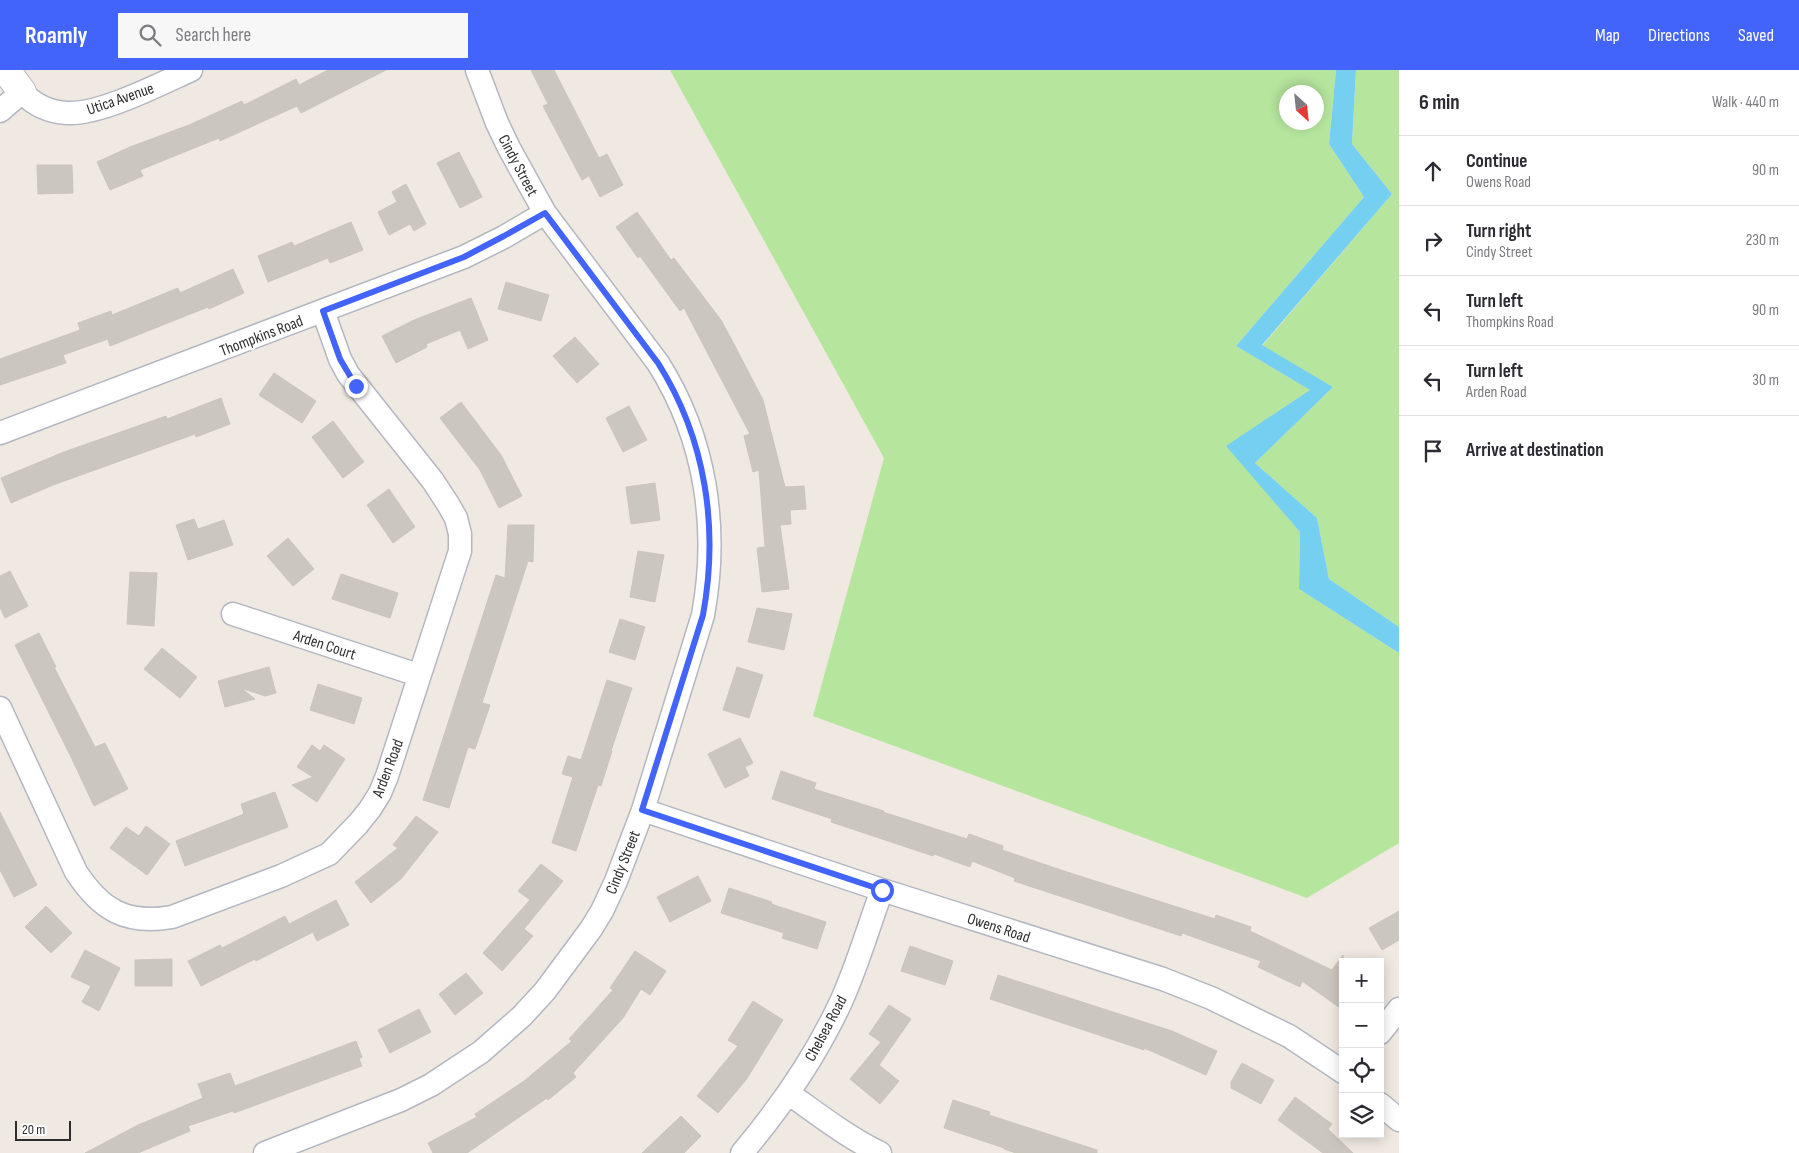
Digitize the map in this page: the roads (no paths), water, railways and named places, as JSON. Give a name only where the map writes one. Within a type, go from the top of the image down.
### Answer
[{"type":"street","points":[[0,111],[22,92],[6,70]]},
{"type":"street","name":"Utica Avenue","points":[[22,92],[33,103],[49,110],[68,114],[93,110],[112,104],[191,70]]},
{"type":"street","name":"Cindy Street","points":[[265,1153],[401,1100],[458,1068],[502,1034],[545,991],[592,929],[616,881],[642,810],[703,615],[709,562],[706,487],[693,434],[674,387],[545,213],[509,148],[477,70]]},
{"type":"street","name":"Thompkins Road","points":[[0,433],[464,257],[545,213]]},
{"type":"street","name":"Arden Road","points":[[0,708],[76,872],[86,888],[111,910],[141,919],[172,917],[282,876],[329,854],[358,824],[380,793],[460,551],[460,534],[456,518],[433,481],[348,374],[340,359],[323,311]]},
{"type":"street","name":"Arden Court","points":[[233,614],[418,675]]},
{"type":"street","name":"Owens Road","points":[[642,810],[882,890],[1162,979],[1211,998],[1288,1036],[1339,1069]]},
{"type":"street","name":"Chelsea Road","points":[[742,1153],[788,1093],[829,1026],[841,1002],[882,890]]},
{"type":"street","points":[[1384,1028],[1399,1009]]},
{"type":"street","points":[[788,1093],[861,1144],[880,1153]]},
{"type":"street","points":[[1384,1107],[1399,1120]]},
{"type":"water","points":[[1336,70],[1356,70],[1352,144],[1392,194],[1262,345],[1333,387],[1255,463],[1317,518],[1329,579],[1399,627],[1399,653],[1299,589],[1300,532],[1226,446],[1310,390],[1236,346],[1364,197],[1329,144]]}]
